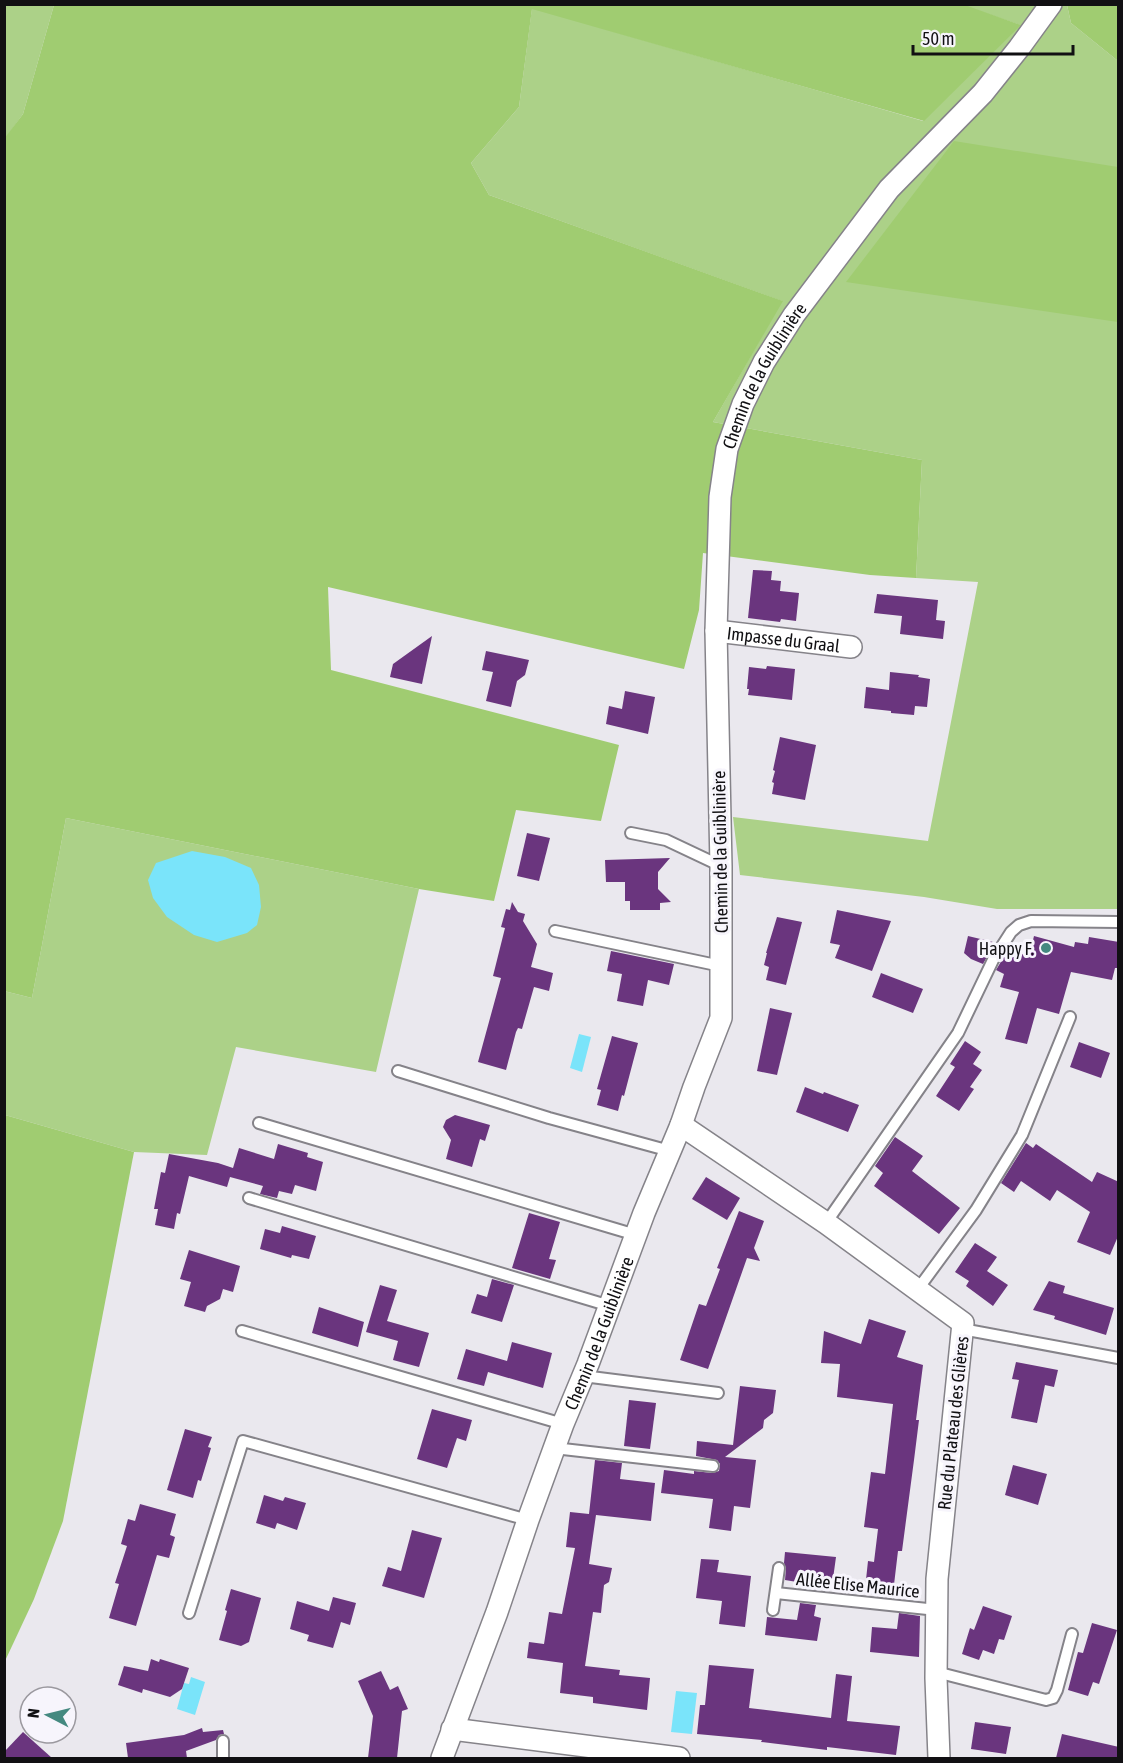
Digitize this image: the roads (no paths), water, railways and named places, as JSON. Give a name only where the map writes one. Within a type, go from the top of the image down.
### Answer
[{"type":"street","name":"Chemin de la Guiblinière","points":[[442,1758],[497,1612],[563,1424],[721,1018],[721,866],[716,631],[720,497],[727,449],[743,404],[764,362],[794,315],[889,189],[983,93],[1020,48],[1051,4]]},
{"type":"street","name":"Impasse du Graal","points":[[716,631],[851,647]]},
{"type":"street","name":"Rue du Plateau des Glières","points":[[681,1125],[826,1223],[963,1323],[937,1579],[936,1672],[939,1758]]},
{"type":"street","points":[[452,1729],[679,1758]]},
{"type":"lane","points":[[632,833],[666,840],[721,866]]},
{"type":"lane","points":[[826,1223],[958,1033],[993,960],[1011,932],[1019,925],[1031,921],[1119,922]]},
{"type":"lane","points":[[555,931],[721,966]]},
{"type":"lane","points":[[918,1289],[976,1210],[1022,1135],[1070,1017]]},
{"type":"lane","points":[[398,1071],[549,1118],[670,1151]]},
{"type":"lane","points":[[260,1123],[636,1235]]},
{"type":"lane","points":[[249,1198],[610,1306]]},
{"type":"lane","points":[[962,1329],[1119,1358]]},
{"type":"lane","points":[[242,1330],[563,1424]]},
{"type":"lane","points":[[583,1376],[718,1393]]},
{"type":"lane","points":[[189,1613],[243,1441],[528,1520]]},
{"type":"lane","points":[[555,1448],[713,1466]]},
{"type":"lane","name":"Allée Elise Maurice","points":[[773,1610],[779,1568]]},
{"type":"lane","name":"Allée Elise Maurice","points":[[776,1593],[937,1610]]},
{"type":"lane","points":[[936,1672],[1046,1700],[1053,1698],[1057,1690],[1072,1634]]},
{"type":"lane","points":[[223,1741],[223,1758]]},
{"type":"water","points":[[192,851],[225,857],[251,868],[259,885],[261,907],[257,925],[247,933],[217,942],[194,935],[167,917],[153,898],[148,880],[156,863]]},
{"type":"water","points":[[579,1034],[591,1037],[582,1072],[570,1068]]},
{"type":"water","points":[[191,1677],[205,1682],[195,1715],[177,1709],[184,1683],[189,1684]]},
{"type":"water","points":[[676,1691],[697,1693],[692,1734],[671,1732]]},
{"type":"place","name":"Happy F.","points":[[1046,948]]}]
